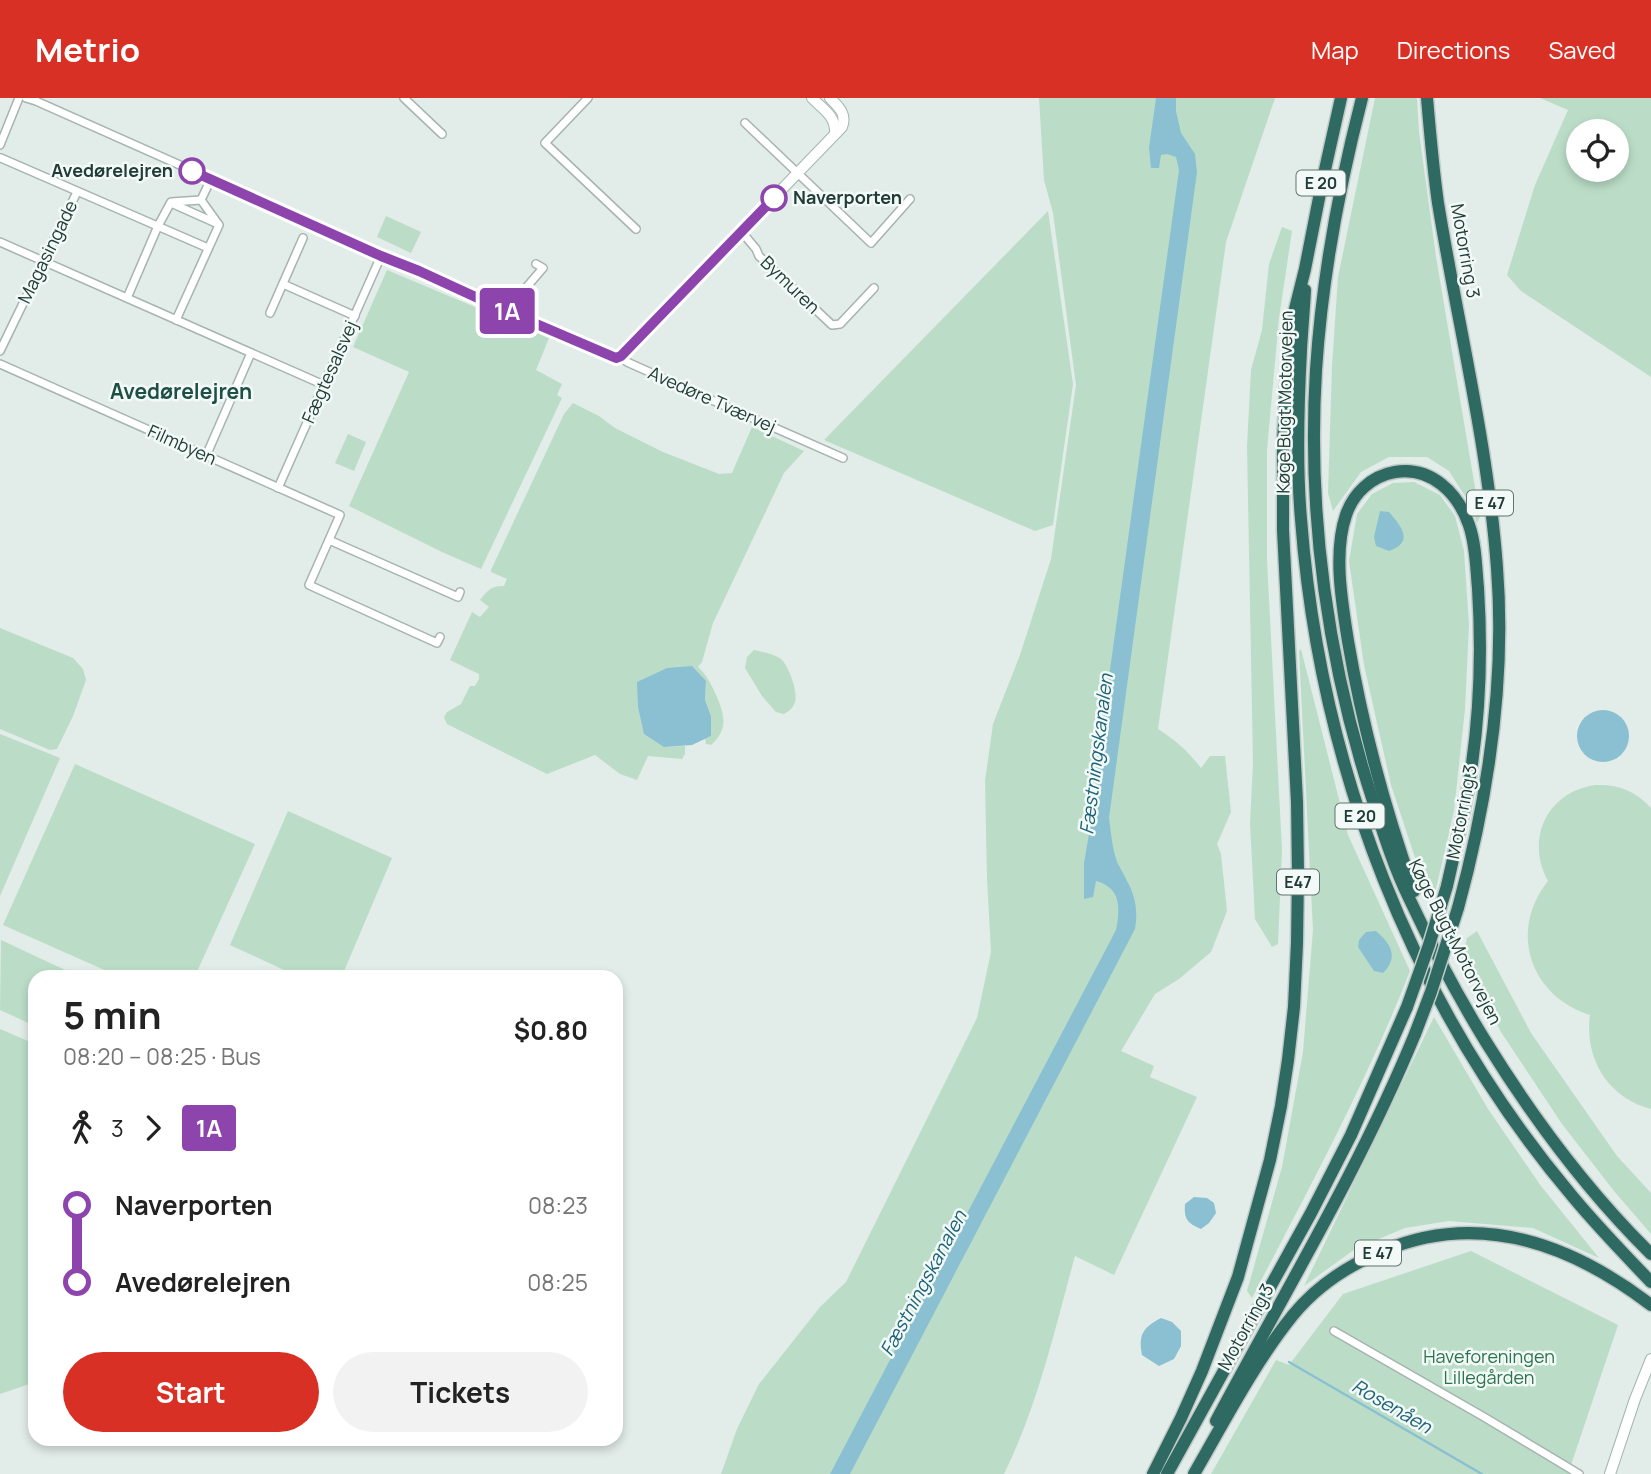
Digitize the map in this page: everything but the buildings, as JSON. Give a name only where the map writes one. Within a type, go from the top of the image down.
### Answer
[{"type":"highway","name":"E 20","points":[[1305,269],[1341,98]]},
{"type":"highway","name":"Køge Bugt Motorvejen","points":[[1362,98],[1335,221],[1320,323],[1316,372],[1317,518],[1335,657],[1350,722],[1385,839],[1408,897],[1467,1012],[1517,1092],[1588,1185],[1651,1254]]},
{"type":"highway","name":"Motorring 3","points":[[1188,1474],[1359,1154],[1399,1073],[1435,979],[1458,908],[1478,826],[1489,765],[1498,659],[1498,583],[1492,517],[1485,462],[1438,201],[1427,98]]},
{"type":"highway","name":"Køge Bugt Motorvejen","points":[[1305,269],[1297,446],[1300,518],[1307,585],[1333,725],[1369,844],[1409,940],[1480,1070],[1573,1198],[1651,1282]]},
{"type":"highway","name":"Motorring 3","points":[[1153,1474],[1202,1371],[1238,1277],[1270,1160],[1288,1060],[1294,1007],[1298,873],[1283,530],[1283,442],[1294,313],[1305,269]]},
{"type":"highway","name":"E 47","points":[[1167,1474],[1351,1135],[1407,1007],[1447,886],[1470,776],[1478,710],[1479,613],[1474,546],[1464,511],[1456,498],[1435,479],[1409,471],[1379,477],[1364,487],[1353,500],[1342,529],[1341,587],[1366,733],[1391,825],[1415,893],[1419,919]]},
{"type":"highway","name":"E 47","points":[[1194,1474],[1253,1373],[1293,1315],[1318,1291],[1351,1266],[1399,1244],[1431,1236],[1479,1232],[1533,1241],[1583,1262],[1614,1279],[1651,1305]]},
{"type":"street","points":[[0,145],[19,98]]},
{"type":"street","name":"Avedøre Tværvej","points":[[26,98],[506,311],[616,358],[621,356],[627,362],[843,458]]},
{"type":"street","points":[[404,98],[442,134]]},
{"type":"street","points":[[588,98],[545,143],[636,229]]},
{"type":"street","points":[[812,98],[834,120],[835,135]]},
{"type":"street","points":[[621,356],[842,127],[844,118],[840,108],[830,98]]},
{"type":"street","points":[[746,123],[871,243],[910,199]]},
{"type":"street","points":[[1,159],[208,248]]},
{"type":"street","points":[[201,200],[211,179]]},
{"type":"street","name":"Magasingade","points":[[0,351],[78,192]]},
{"type":"street","points":[[171,202],[201,200]]},
{"type":"street","points":[[201,200],[219,225]]},
{"type":"street","points":[[127,298],[171,202]]},
{"type":"street","points":[[171,202],[219,225]]},
{"type":"street","points":[[176,320],[219,225]]},
{"type":"street","name":"Bymuren","points":[[741,231],[759,256],[832,325],[840,324],[874,288]]},
{"type":"street","points":[[270,313],[303,238]]},
{"type":"street","points":[[0,242],[324,385]]},
{"type":"street","name":"Fægtesalsvej","points":[[278,488],[381,256]]},
{"type":"street","points":[[506,311],[543,268],[537,264]]},
{"type":"street","points":[[283,284],[355,316]]},
{"type":"street","points":[[206,456],[251,353]]},
{"type":"street","name":"Filmbyen","points":[[0,364],[340,515],[309,585],[437,643],[440,637]]},
{"type":"street","points":[[329,540],[458,597],[460,592]]},
{"type":"street","points":[[1334,1331],[1579,1474]]},
{"type":"street","points":[[1610,1474],[1651,1359]]},
{"type":"green space","points":[[1039,98],[1275,98],[1226,242],[1158,729],[1181,746],[1201,768],[1210,756],[1225,756],[1231,812],[1217,844],[1221,854],[1227,911],[1211,952],[1179,979],[1155,994],[1121,1051],[1154,1066],[1150,1077],[1197,1097],[1114,1275],[1075,1256],[1036,1394],[1004,1474],[721,1474],[737,1429],[759,1384],[820,1307],[846,1282],[977,1018],[991,952],[985,781],[993,724],[1020,655],[1051,559],[1076,385],[1053,213],[1044,180]]},
{"type":"green space","points":[[1375,98],[1417,98],[1436,257],[1480,517],[1477,523],[1470,504],[1449,471],[1427,457],[1389,457],[1361,472],[1333,511],[1328,493],[1338,277]]},
{"type":"green space","points":[[1540,98],[1651,98],[1651,377],[1521,291],[1507,275],[1535,185],[1568,110]]},
{"type":"green space","points":[[1048,211],[1073,384],[1053,525],[1035,531],[824,440]]},
{"type":"green space","points":[[386,216],[421,232],[411,253],[377,237]]},
{"type":"green space","points":[[1282,227],[1292,231],[1279,318],[1267,450],[1267,560],[1282,850],[1278,944],[1272,947],[1255,919],[1250,823],[1253,763],[1247,446],[1251,370],[1262,330],[1269,264]]},
{"type":"green space","points":[[387,270],[549,338],[536,370],[562,384],[557,395],[562,398],[481,569],[349,506],[409,372],[353,347]]},
{"type":"green space","points":[[573,403],[663,452],[719,474],[732,473],[752,427],[804,451],[784,473],[713,623],[702,662],[698,667],[709,681],[720,704],[723,722],[720,734],[711,745],[706,744],[705,739],[711,736],[711,716],[705,700],[706,681],[664,747],[685,746],[682,759],[648,756],[637,780],[620,774],[595,755],[547,774],[447,724],[444,717],[447,712],[461,704],[470,686],[475,686],[479,679],[479,674],[450,660],[472,612],[480,617],[489,607],[480,600],[490,589],[504,586],[507,579],[491,570],[564,414]]},
{"type":"green space","points":[[348,434],[366,442],[354,471],[335,463]]},
{"type":"green space","points":[[1414,482],[1440,495],[1455,516],[1464,551],[1469,625],[1465,709],[1454,811],[1435,893],[1429,900],[1391,785],[1364,665],[1349,561],[1357,514],[1372,494],[1393,483]]},
{"type":"green space","points":[[0,628],[73,658],[83,669],[86,680],[57,749],[50,750],[0,729]]},
{"type":"green space","points":[[1301,649],[1348,835],[1410,971],[1355,1096],[1252,1298],[1247,1291],[1282,1167],[1303,1052],[1313,930]]},
{"type":"green space","points":[[754,650],[781,659],[790,673],[795,702],[784,714],[776,712],[762,696],[745,668],[747,657]]},
{"type":"green space","points":[[0,734],[60,758],[0,896]]},
{"type":"green space","points":[[75,764],[255,844],[198,970],[104,970],[3,925]]},
{"type":"green space","points":[[1595,785],[1626,790],[1651,808],[1651,1109],[1622,1096],[1602,1074],[1591,1046],[1590,1015],[1569,1006],[1552,993],[1532,960],[1528,940],[1529,920],[1536,900],[1548,881],[1541,865],[1539,849],[1545,820],[1553,807],[1564,797],[1578,789]]},
{"type":"green space","points":[[288,811],[392,858],[345,970],[284,970],[230,945]]},
{"type":"green space","points":[[1477,931],[1531,1033],[1617,1156],[1651,1193],[1651,1234],[1562,1124],[1501,1032],[1462,959],[1467,938]]},
{"type":"green space","points":[[1,940],[65,970],[28,970],[28,1023],[0,1010]]},
{"type":"green space","points":[[1434,1017],[1488,1109],[1541,1186],[1599,1258],[1533,1228],[1449,1221],[1405,1228],[1355,1249],[1304,1286]]},
{"type":"green space","points":[[0,1029],[28,1041],[28,1384],[0,1394]]},
{"type":"green space","name":"Haveforeningen Lillegården","points":[[1471,1251],[1618,1325],[1568,1474],[1211,1474],[1276,1360],[1289,1365],[1343,1294]]},
{"type":"water","points":[[1156,98],[1176,98],[1181,133],[1195,154],[1197,172],[1109,818],[1117,862],[1134,899],[1135,929],[850,1474],[830,1474],[1116,930],[1118,907],[1111,889],[1096,881],[1093,897],[1084,899],[1084,863],[1098,781],[1096,771],[1179,170],[1176,157],[1167,154],[1161,155],[1159,168],[1151,168],[1149,148]]},
{"type":"water","points":[[1380,511],[1389,512],[1403,533],[1402,543],[1389,551],[1376,546],[1374,537]]},
{"type":"water","points":[[692,666],[706,681],[705,700],[711,716],[711,736],[692,745],[664,747],[644,734],[638,707],[637,682],[667,668]]},
{"type":"water","points":[[1603,710],[1622,717],[1629,736],[1622,755],[1603,762],[1584,755],[1577,736],[1584,717]]},
{"type":"water","points":[[1376,931],[1386,941],[1392,956],[1383,973],[1374,971],[1358,947],[1359,940],[1366,932]]},
{"type":"water","points":[[1194,1197],[1207,1198],[1214,1203],[1216,1213],[1201,1229],[1187,1220],[1185,1213],[1185,1204]]},
{"type":"water","points":[[1161,1318],[1172,1322],[1181,1331],[1181,1346],[1174,1359],[1159,1366],[1142,1355],[1141,1342],[1143,1332]]},
{"type":"waterway","name":"Rosenåen","points":[[1289,1362],[1482,1474]]},
{"type":"bus line","name":"1A","points":[[192,171],[616,358],[648,329],[774,198]]},
{"type":"place","name":"Avedørelejren","points":[[192,171]]},
{"type":"place","name":"Naverporten","points":[[774,198]]},
{"type":"district","name":"Avedørelejren","points":[[181,392]]},
{"type":"water label","name":"Fæstningskanalen","points":[[1096,754]]},
{"type":"water label","name":"Fæstningskanalen","points":[[923,1283]]}]
